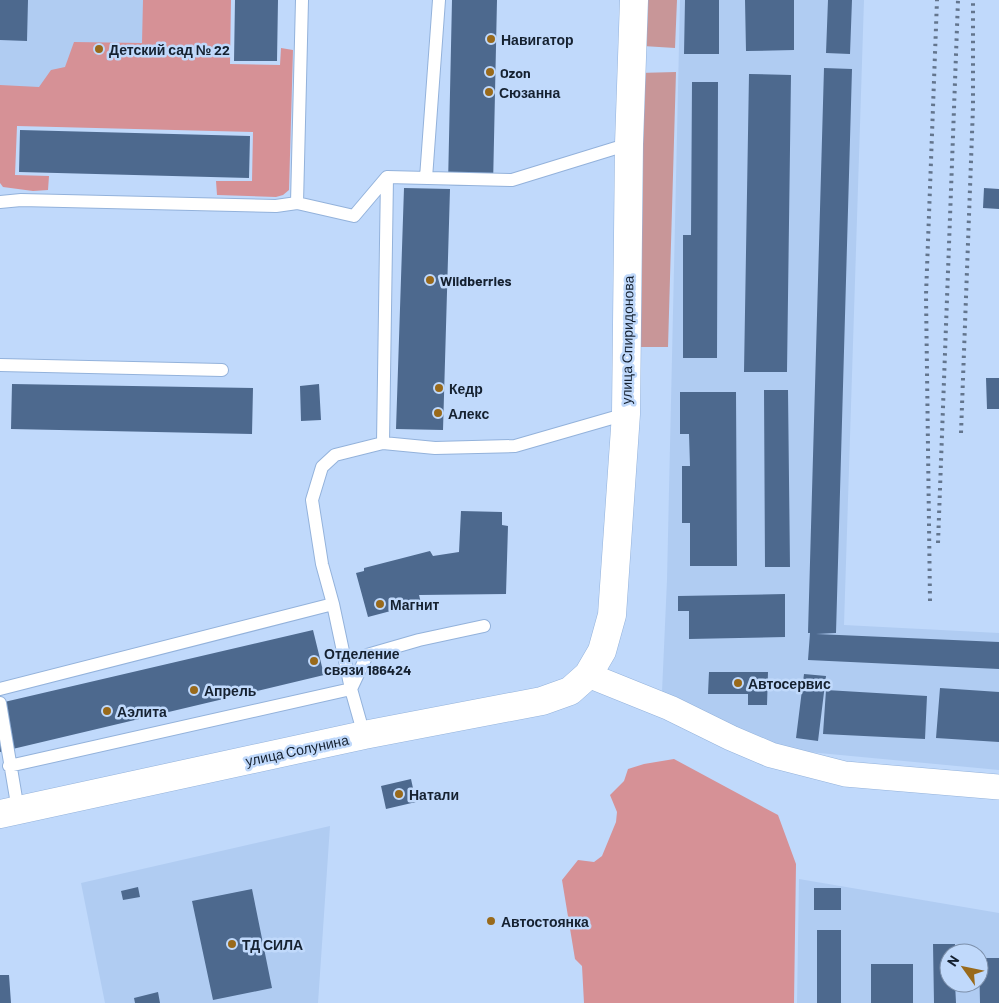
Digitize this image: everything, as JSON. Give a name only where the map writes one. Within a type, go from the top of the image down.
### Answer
[{"type":"street","name":"улица Спиридонова","points":[[588,675],[602,651],[612,614],[626,414],[628,144],[634,0]]},
{"type":"street","name":"улица Солунина","points":[[9,812],[364,735],[542,701],[570,691],[588,675]]},
{"type":"street","points":[[588,675],[670,708],[732,738],[794,761],[845,774],[999,786]]},
{"type":"lane","points":[[297,204],[302,0]]},
{"type":"lane","points":[[426,178],[439,0]]},
{"type":"lane","points":[[387,177],[512,180],[628,144]]},
{"type":"lane","points":[[0,202],[21,200],[276,206],[297,204],[354,216],[387,177]]},
{"type":"lane","points":[[383,443],[387,177]]},
{"type":"lane","points":[[0,365],[222,370]]},
{"type":"lane","points":[[364,735],[351,689],[333,604],[322,564],[312,500],[322,467],[335,455],[383,443],[435,448],[515,446],[626,414]]},
{"type":"lane","points":[[0,689],[333,604]]},
{"type":"lane","points":[[351,689],[367,655],[420,640],[484,626]]},
{"type":"lane","points":[[9,766],[351,689]]},
{"type":"lane","points":[[0,703],[9,766],[9,812]]},
{"type":"shaded area","name":"Детский сад № 22","points":[[0,0],[200,0],[197,97],[0,99]]},
{"type":"shaded area","points":[[143,0],[231,0],[230,64],[280,65],[281,48],[293,50],[289,190],[283,195],[276,197],[217,195],[216,181],[252,181],[253,132],[17,126],[15,175],[49,176],[48,190],[33,191],[3,187],[0,183],[0,85],[39,87],[51,70],[65,67],[74,42],[142,43]]},
{"type":"shaded area","points":[[644,0],[677,0],[675,48],[643,46]]},
{"type":"shaded area","points":[[680,0],[864,0],[844,625],[999,633],[999,770],[798,751],[727,728],[662,692],[667,580]]},
{"type":"shaded area","points":[[676,72],[668,347],[630,347],[638,73]]},
{"type":"shaded area","points":[[674,759],[778,815],[796,864],[794,1003],[584,1003],[582,966],[575,959],[562,880],[578,860],[594,862],[602,856],[616,822],[617,812],[610,795],[624,781],[628,769]]},
{"type":"shaded area","points":[[330,826],[318,1003],[105,1003],[81,883]]},
{"type":"shaded area","points":[[799,879],[999,913],[999,1003],[797,1003]]},
{"type":"building","points":[[0,0],[28,0],[27,41],[0,40]]},
{"type":"building","points":[[235,0],[278,0],[277,61],[234,61]]},
{"type":"building","points":[[452,0],[497,0],[493,186],[448,185]]},
{"type":"building","points":[[685,0],[719,0],[719,54],[684,54]]},
{"type":"building","points":[[745,0],[794,0],[794,50],[746,51]]},
{"type":"building","points":[[828,0],[852,0],[850,54],[826,53]]},
{"type":"building","points":[[824,68],[852,69],[836,633],[816,634],[999,642],[999,669],[808,660]]},
{"type":"building","points":[[749,74],[791,75],[787,372],[744,372]]},
{"type":"building","points":[[692,82],[718,82],[717,358],[683,358],[683,235],[691,235]]},
{"type":"building","points":[[20,130],[250,136],[249,178],[19,172]]},
{"type":"building","points":[[404,188],[450,189],[443,430],[396,429]]},
{"type":"building","points":[[984,188],[999,189],[999,209],[983,208]]},
{"type":"building","points":[[986,378],[999,378],[999,409],[987,409]]},
{"type":"building","points":[[12,384],[253,388],[252,434],[11,429]]},
{"type":"building","points":[[319,384],[321,420],[301,421],[300,386]]},
{"type":"building","points":[[764,390],[788,390],[790,567],[765,567]]},
{"type":"building","points":[[680,392],[736,392],[737,566],[690,566],[690,523],[682,523],[682,466],[690,466],[689,434],[680,434]]},
{"type":"building","points":[[461,511],[502,512],[502,525],[508,526],[506,594],[419,595],[421,603],[368,617],[356,573],[364,571],[364,568],[430,551],[433,556],[459,552]]},
{"type":"building","points":[[785,594],[785,637],[689,639],[689,611],[678,611],[678,596]]},
{"type":"building","points":[[313,630],[324,675],[0,752],[0,703]]},
{"type":"building","name":"Автосервис","points":[[709,672],[768,672],[767,705],[748,705],[748,694],[708,694]]},
{"type":"building","points":[[804,674],[826,676],[818,741],[796,738]]},
{"type":"building","points":[[940,688],[999,692],[999,742],[936,738]]},
{"type":"building","points":[[826,690],[927,696],[925,739],[823,734]]},
{"type":"building","name":"Натали","points":[[411,779],[416,802],[386,809],[381,786]]},
{"type":"building","points":[[138,887],[140,897],[123,900],[121,891]]},
{"type":"building","points":[[814,888],[841,888],[841,910],[814,910]]},
{"type":"building","name":"ТД СИЛА","points":[[252,889],[272,988],[213,1000],[192,901]]},
{"type":"building","points":[[817,930],[841,930],[841,1003],[817,1003]]},
{"type":"building","points":[[933,944],[939,944],[939,993],[956,993],[956,1003],[934,1003]]},
{"type":"building","points":[[989,958],[999,958],[999,1003],[980,1003],[980,993],[989,993]]},
{"type":"building","points":[[871,964],[913,964],[913,1003],[871,1003]]},
{"type":"building","points":[[0,975],[9,975],[11,1003],[0,1003]]},
{"type":"building","points":[[158,992],[160,1003],[135,1003],[134,998]]},
{"type":"railway","points":[[930,601],[926,295],[937,0]]},
{"type":"railway","points":[[938,543],[958,0]]},
{"type":"railway","points":[[961,433],[973,107],[973,0]]},
{"type":"place","name":"Навигатор","points":[[491,39]]},
{"type":"place","name":"Детский сад № 22","points":[[99,49]]},
{"type":"place","name":"Ozon","points":[[490,72]]},
{"type":"place","name":"Сюзанна","points":[[489,92]]},
{"type":"place","name":"Wildberries","points":[[430,280]]},
{"type":"place","name":"Кедр","points":[[439,388]]},
{"type":"place","name":"Алекс","points":[[438,413]]},
{"type":"place","name":"Магнит","points":[[380,604]]},
{"type":"place","name":"Отделение связи 186424","points":[[314,661]]},
{"type":"place","name":"Автосервис","points":[[738,683]]},
{"type":"place","name":"Апрель","points":[[194,690]]},
{"type":"place","name":"Аэлита","points":[[107,711]]},
{"type":"place","name":"Натали","points":[[399,794]]},
{"type":"place","name":"Автостоянка","points":[[491,921]]},
{"type":"place","name":"ТД СИЛА","points":[[232,944]]}]
